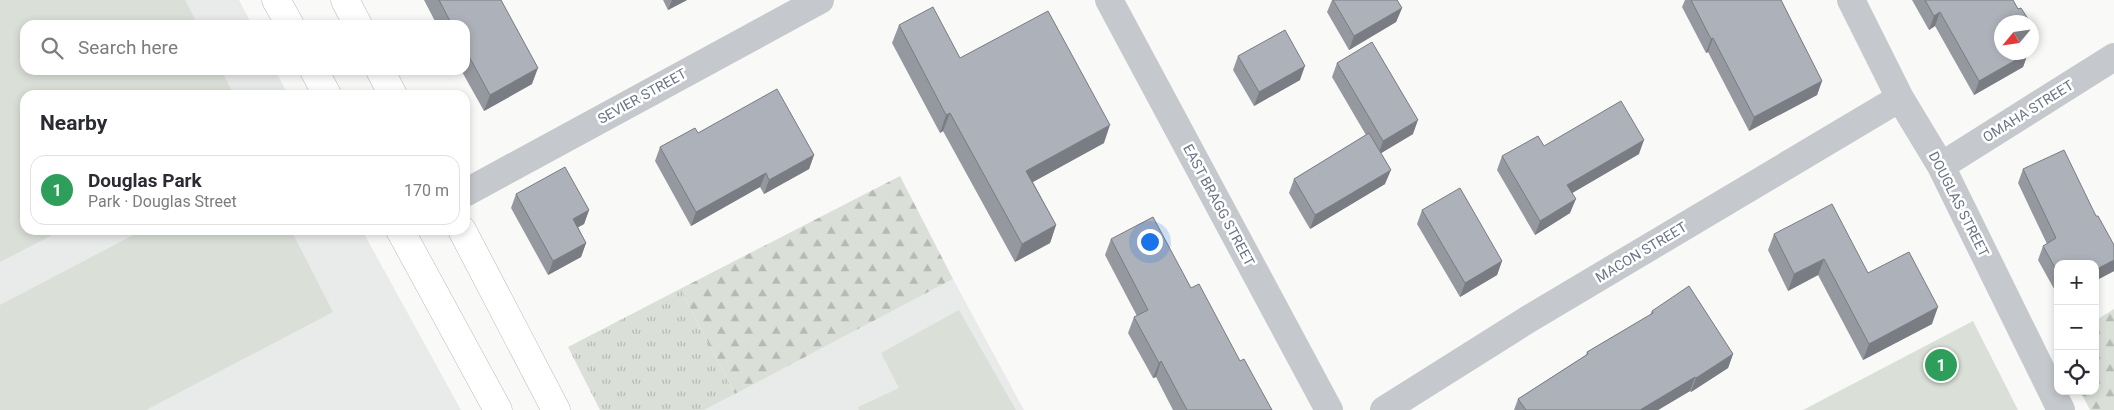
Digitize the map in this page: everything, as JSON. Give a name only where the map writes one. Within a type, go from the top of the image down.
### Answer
[{"type":"main road","points":[[276,0],[287,20]]},
{"type":"main road","points":[[345,0],[355,20]]},
{"type":"main road","points":[[317,75],[324,90]]},
{"type":"main road","points":[[383,75],[390,90]]},
{"type":"main road","points":[[403,235],[498,410]]},
{"type":"main road","points":[[465,235],[556,410]]},
{"type":"street","name":"SEVIER STREET","points":[[470,190],[820,0]]},
{"type":"street","name":"EAST BRAGG STREET","points":[[1109,0],[1329,410]]},
{"type":"street","name":"DOUGLAS STREET","points":[[1851,0],[1900,98],[1941,166],[2061,410]]},
{"type":"street","name":"OMAHA STREET","points":[[1941,166],[2114,57]]},
{"type":"street","name":"MACON STREET","points":[[1384,410],[1527,320],[1900,98]]},
{"type":"shaded area","points":[[0,0],[239,0],[249,20],[20,20],[20,75],[278,75],[285,90],[20,90],[20,235],[365,235],[461,410],[0,410]]},
{"type":"shaded area","points":[[953,279],[1024,410],[704,410]]},
{"type":"green space","points":[[0,0],[185,0],[195,20],[20,20],[20,75],[224,75],[231,90],[20,90],[20,235],[52,235],[0,262]]},
{"type":"green space","points":[[900,176],[953,279],[735,394],[680,289]]},
{"type":"green space","points":[[133,235],[294,235],[333,312],[146,410],[0,410],[0,305]]},
{"type":"green space","points":[[680,289],[735,394],[704,410],[600,410],[568,347]]},
{"type":"green space","points":[[2114,309],[2114,410],[2090,410],[2082,395],[2099,395],[2099,318]]},
{"type":"green space","points":[[959,310],[1016,410],[859,410],[858,407],[899,388],[881,353]]},
{"type":"green space","points":[[1973,321],[2018,410],[1803,410]]},
{"type":"building","points":[[439,0],[501,0],[538,68],[490,95],[470,58],[470,20],[449,20]]},
{"type":"building","points":[[1333,0],[1397,0],[1402,8],[1354,36]]},
{"type":"building","points":[[1691,0],[1781,0],[1822,81],[1754,117]]},
{"type":"building","points":[[1925,0],[2013,0],[2018,9],[2021,8],[2026,15],[1994,15],[1994,60],[2016,60],[1979,81],[1940,12],[1934,16]]},
{"type":"building","points":[[933,7],[960,58],[1048,11],[1110,125],[1026,171],[1056,225],[1022,244],[950,113],[946,115],[899,25]]},
{"type":"building","points":[[1285,30],[1305,66],[1259,92],[1238,56]]},
{"type":"building","points":[[1372,42],[1418,120],[1383,141],[1337,63]]},
{"type":"building","points":[[777,89],[814,155],[769,180],[766,173],[696,212],[660,147],[695,128],[698,133]]},
{"type":"building","points":[[1621,101],[1644,140],[1567,185],[1576,199],[1540,221],[1502,156],[1538,136],[1544,146]]},
{"type":"building","points":[[1369,133],[1391,170],[1315,215],[1294,179]]},
{"type":"building","points":[[2064,150],[2096,216],[2098,216],[2114,245],[2114,260],[2099,268],[2099,260],[2054,260],[2054,266],[2043,246],[2056,238],[2023,169]]},
{"type":"building","points":[[565,167],[589,210],[573,219],[586,243],[553,261],[516,194]]},
{"type":"building","points":[[1460,188],[1502,261],[1465,283],[1422,210]]},
{"type":"building","points":[[1832,204],[1868,273],[1909,252],[1938,307],[1869,344],[1824,259],[1794,274],[1774,234]]},
{"type":"building","points":[[1153,217],[1191,288],[1199,284],[1240,361],[1244,359],[1272,410],[1187,410],[1161,361],[1159,363],[1134,317],[1148,310],[1111,239]]},
{"type":"building","points":[[1689,286],[1733,354],[1640,410],[1526,410],[1518,399],[1588,354],[1587,352],[1653,313],[1652,311]]},
{"type":"place","name":"Douglas Park","points":[[1941,365]]}]
